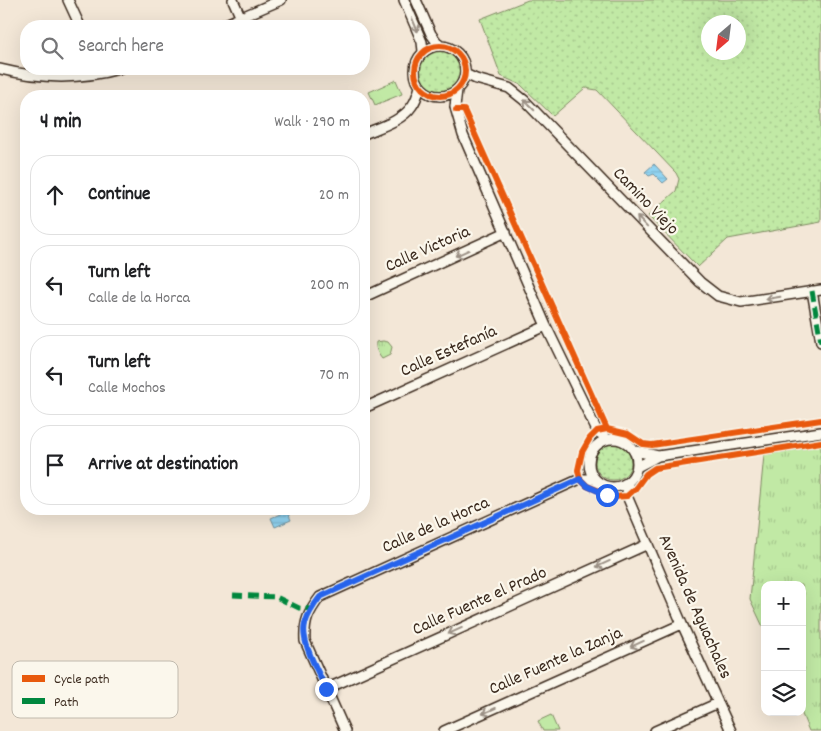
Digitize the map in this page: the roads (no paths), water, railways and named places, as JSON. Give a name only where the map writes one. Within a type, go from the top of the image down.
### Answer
[{"type":"street","points":[[68,0],[77,20]]},
{"type":"street","points":[[233,0],[241,18]]},
{"type":"street","points":[[236,20],[281,0]]},
{"type":"street","points":[[404,0],[422,42],[422,51]]},
{"type":"street","points":[[416,0],[431,34],[439,45]]},
{"type":"street","points":[[439,45],[450,47],[459,54],[464,61],[465,74],[463,82],[457,90],[446,95],[435,96],[420,87],[416,81],[414,70],[416,60],[422,51],[431,46],[439,45]]},
{"type":"street","points":[[0,69],[20,73]]},
{"type":"street","name":"Camino Viejo","points":[[465,74],[509,88],[524,100],[700,282],[718,296],[741,302],[817,290]]},
{"type":"street","points":[[31,75],[46,78],[86,75]]},
{"type":"street","points":[[414,104],[420,87]]},
{"type":"street","points":[[457,90],[455,107],[462,135],[546,326],[597,432],[596,444],[590,455],[589,468],[595,479],[627,496]]},
{"type":"street","points":[[370,131],[407,113],[414,104],[428,93]]},
{"type":"street","points":[[446,95],[455,107]]},
{"type":"street","name":"Calle Victoria","points":[[370,294],[506,232]]},
{"type":"street","points":[[817,290],[821,342]]},
{"type":"street","name":"Calle Estefanía","points":[[370,405],[546,326]]},
{"type":"street","points":[[597,432],[606,438]]},
{"type":"street","points":[[637,467],[658,456],[821,432]]},
{"type":"street","points":[[596,444],[606,438],[616,438],[624,440],[635,451],[658,456]]},
{"type":"street","points":[[615,488],[628,482],[634,474],[637,467],[635,451]]},
{"type":"street","name":"Calle de la Horca","points":[[580,479],[589,468]]},
{"type":"street","name":"Calle de la Horca","points":[[326,689],[305,641],[304,625],[310,609],[320,597],[580,479],[595,479]]},
{"type":"street","name":"Avenida de Aguachales","points":[[628,482],[627,496],[682,624],[731,731]]},
{"type":"street","name":"Calle Fuente el Prado","points":[[326,689],[648,544]]},
{"type":"street","name":"Calle Fuente la Zanja","points":[[444,731],[682,624]]},
{"type":"street","points":[[326,689],[345,731]]},
{"type":"street","points":[[655,731],[718,702]]},
{"type":"water","points":[[654,164],[668,179],[663,183],[654,174],[649,176],[645,172]]},
{"type":"water","points":[[278,515],[289,515],[291,520],[275,527],[271,518]]}]
